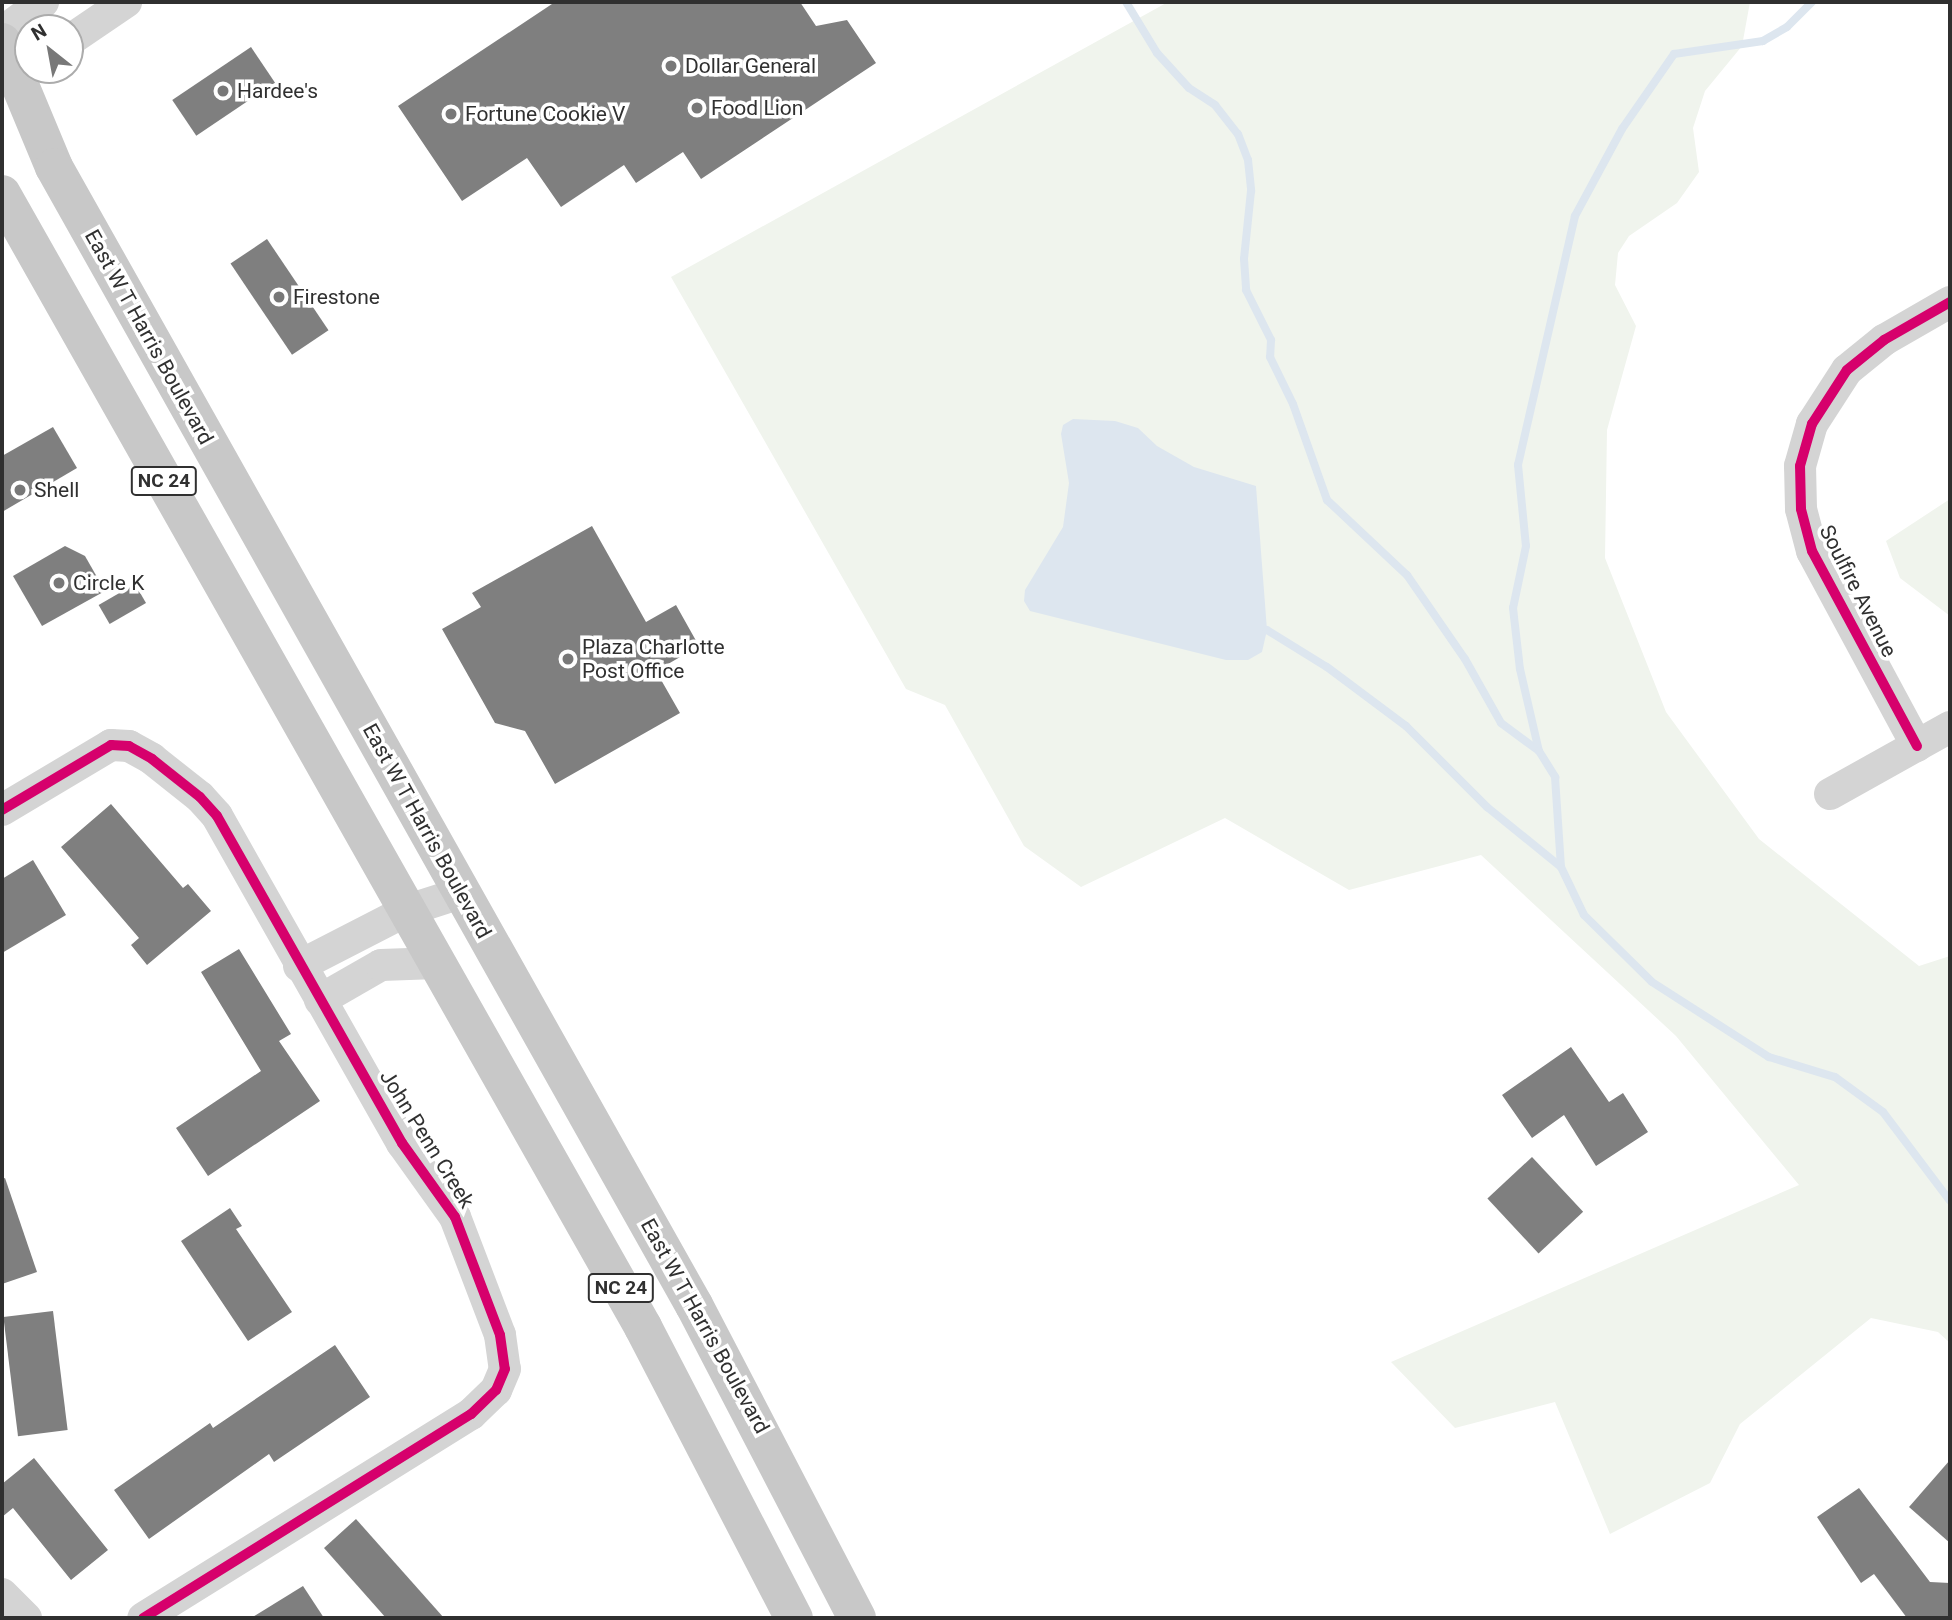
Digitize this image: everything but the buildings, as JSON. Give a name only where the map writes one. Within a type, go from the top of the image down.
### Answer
[{"type":"main road","name":"East W T Harris Boulevard","points":[[2,42],[19,90],[54,167],[758,1421],[857,1618]]},
{"type":"main road","name":"NC 24","points":[[2,194],[643,1327],[794,1618]]},
{"type":"main road","points":[[2,253],[43,266]]},
{"type":"street","points":[[2,32],[43,2]]},
{"type":"street","points":[[84,30],[125,2]]},
{"type":"street","name":"Soulfire Avenue","points":[[1917,746],[1812,551],[1801,509],[1800,466],[1816,414],[1847,370],[1884,340],[1950,302]]},
{"type":"street","points":[[1830,794],[1950,727]]},
{"type":"street","name":"John Penn Creek","points":[[2,810],[86,757],[111,745],[129,746],[176,776],[217,816],[299,966],[402,1143],[455,1217],[486,1294],[505,1369],[496,1390],[471,1414],[143,1618]]},
{"type":"street","points":[[299,966],[408,910],[461,893]]},
{"type":"street","points":[[320,1000],[382,965],[437,963]]},
{"type":"street","points":[[2,1594],[26,1618]]},
{"type":"shaded area","points":[[1168,2],[1750,2],[1742,46],[1705,91],[1693,128],[1699,172],[1677,203],[1629,236],[1618,253],[1615,285],[1636,326],[1607,430],[1605,558],[1666,712],[1759,839],[1919,966],[1950,956],[1950,1343],[1938,1332],[1871,1318],[1740,1424],[1710,1483],[1610,1534],[1555,1402],[1455,1428],[1391,1362],[1799,1185],[1676,1036],[1481,855],[1349,890],[1225,818],[1081,887],[1024,846],[945,705],[906,689],[671,277]]},
{"type":"shaded area","points":[[1073,419],[1115,421],[1138,428],[1157,446],[1194,467],[1256,486],[1267,630],[1262,652],[1248,660],[1226,660],[1030,611],[1024,601],[1025,590],[1063,527],[1069,483],[1061,434],[1063,425]]},
{"type":"shaded area","points":[[1950,499],[1950,616],[1900,578],[1886,541]]},
{"type":"waterway","points":[[1126,2],[1157,53],[1189,88],[1215,105],[1238,134],[1248,160],[1251,191],[1244,259],[1246,290],[1271,340],[1270,357],[1293,404],[1327,500],[1407,575],[1465,659],[1501,723],[1539,751]]},
{"type":"waterway","points":[[1812,2],[1787,27],[1763,41],[1674,54],[1622,129],[1575,216],[1518,465],[1526,546],[1513,608],[1520,669],[1539,751],[1555,777],[1561,867],[1584,915],[1652,982],[1769,1057],[1835,1077],[1883,1112],[1950,1201]]},
{"type":"waterway","points":[[1267,630],[1327,667],[1406,726],[1487,807],[1561,867]]},
{"type":"cycle path","points":[[1917,746],[1812,551],[1801,509],[1800,466],[1812,424],[1847,370],[1884,340],[1950,302]]},
{"type":"cycle path","points":[[2,810],[111,745],[129,746],[152,759],[200,797],[217,816],[402,1143],[455,1217],[500,1335],[505,1369],[496,1390],[471,1414],[143,1618]]},
{"type":"place","name":"Dollar General","points":[[671,66]]},
{"type":"place","name":"Hardee's","points":[[223,91]]},
{"type":"place","name":"Food Lion","points":[[697,108]]},
{"type":"place","name":"Fortune Cookie V","points":[[451,114]]},
{"type":"place","name":"Firestone","points":[[279,297]]},
{"type":"place","name":"Shell","points":[[20,490]]},
{"type":"place","name":"Circle K","points":[[59,583]]},
{"type":"place","name":"Plaza Charlotte Post Office","points":[[568,659]]}]
